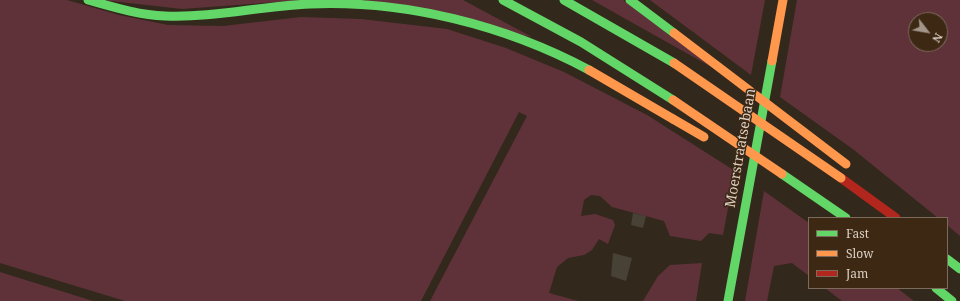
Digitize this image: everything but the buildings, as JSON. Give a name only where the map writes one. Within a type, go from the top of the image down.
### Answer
[{"type":"main road","points":[[88,0],[127,11],[165,16],[215,14],[310,4],[359,4],[409,9],[447,16],[535,44],[573,61],[712,141]]},
{"type":"main road","points":[[503,0],[581,42],[673,100],[845,217]]},
{"type":"main road","points":[[564,0],[674,63],[841,178],[895,217]]},
{"type":"main road","points":[[630,0],[849,167]]},
{"type":"main road","name":"Moerstraatsebaan","points":[[728,301],[783,0]]},
{"type":"main road","points":[[733,152],[782,174]]},
{"type":"main road","points":[[861,181],[885,210]]},
{"type":"main road","points":[[948,260],[960,269]]},
{"type":"main road","points":[[937,289],[952,301]]},
{"type":"shaded area","points":[[0,0],[67,0],[119,15],[168,25],[223,26],[301,17],[361,19],[447,29],[506,48],[564,72],[647,115],[735,171],[723,235],[709,233],[701,241],[670,236],[664,221],[612,207],[600,196],[591,195],[584,200],[581,216],[595,214],[613,220],[615,225],[608,244],[599,239],[592,250],[584,255],[568,258],[557,267],[549,293],[578,301],[430,301],[527,116],[519,112],[421,301],[125,301],[0,263]]},
{"type":"shaded area","points":[[102,0],[304,0],[182,9]]},
{"type":"shaded area","points":[[363,0],[463,0],[532,37]]},
{"type":"shaded area","points":[[592,0],[623,0],[713,68]]},
{"type":"shaded area","points":[[650,0],[765,0],[751,75]]},
{"type":"shaded area","points":[[797,0],[960,0],[960,236],[948,226],[948,217],[937,217],[854,150],[780,97]]},
{"type":"shaded area","points":[[764,191],[808,222],[808,275],[792,263],[774,266],[767,301],[745,301]]},
{"type":"shaded area","points":[[702,263],[696,301],[643,301],[658,276],[670,265]]},
{"type":"shaded area","points":[[0,272],[93,301],[0,301]]},
{"type":"shaded area","points":[[826,289],[898,289],[914,301],[842,301]]},
{"type":"traffic: fast","points":[[88,0],[116,8],[165,16],[219,14],[310,4],[382,6],[418,11],[489,28],[557,54],[589,70]]},
{"type":"traffic: fast","points":[[503,0],[581,42],[673,100]]},
{"type":"traffic: fast","points":[[564,0],[674,63]]},
{"type":"traffic: fast","points":[[630,0],[674,33]]},
{"type":"traffic: fast","points":[[728,301],[772,61]]},
{"type":"traffic: fast","points":[[782,174],[845,217]]},
{"type":"traffic: fast","points":[[948,260],[960,269]]},
{"type":"traffic: fast","points":[[937,289],[952,301]]},
{"type":"traffic: slow","points":[[772,61],[783,0]]},
{"type":"traffic: slow","points":[[674,33],[846,164]]},
{"type":"traffic: slow","points":[[674,63],[841,178]]},
{"type":"traffic: slow","points":[[589,70],[673,119]]},
{"type":"traffic: slow","points":[[673,100],[782,174]]},
{"type":"traffic: slow","points":[[673,119],[704,137]]},
{"type":"traffic: jam","points":[[841,178],[895,217]]}]
